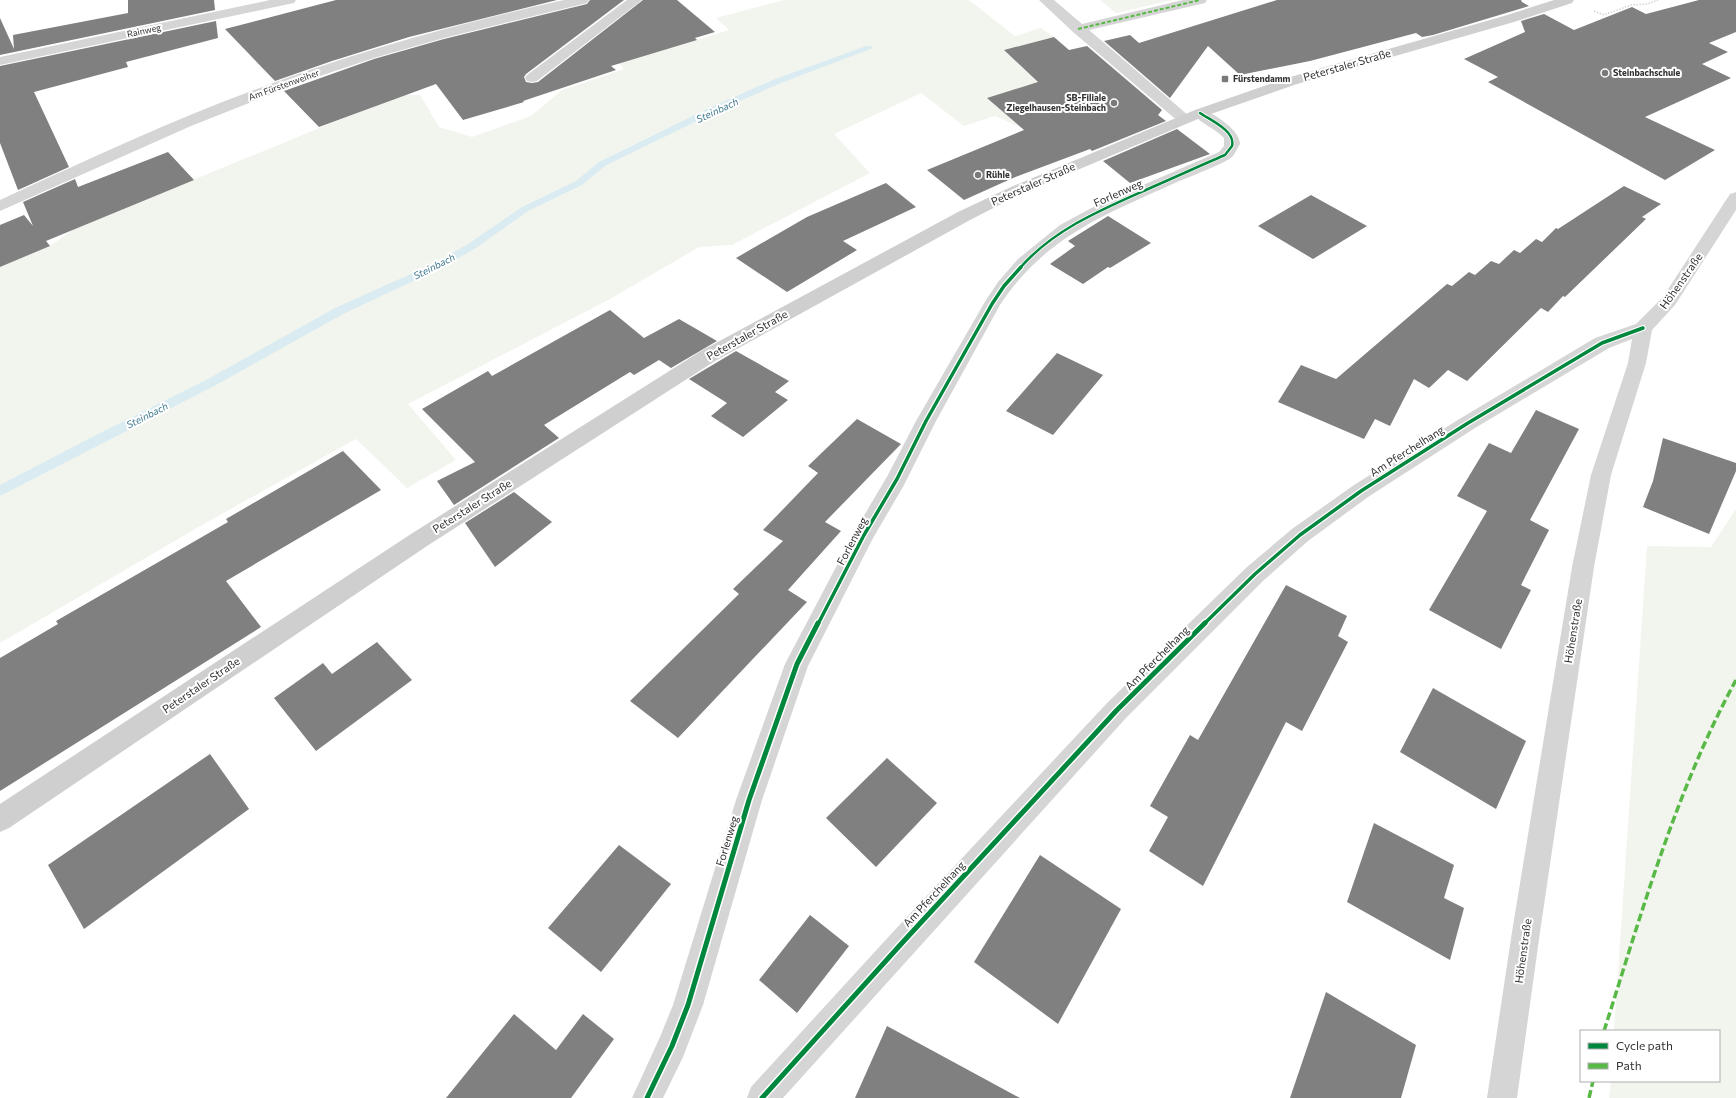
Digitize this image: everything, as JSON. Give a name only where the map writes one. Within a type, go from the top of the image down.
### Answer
[{"type":"main road","name":"Peterstaler Straße","points":[[0,819],[419,540],[708,356],[964,216],[1017,190],[1192,116],[1292,81],[1509,19],[1567,0]]},
{"type":"street","name":"Rainweg","points":[[0,61],[289,0]]},
{"type":"street","name":"Am Fürstenweiher","points":[[0,206],[161,133],[300,78],[380,52],[464,28],[582,0]]},
{"type":"street","points":[[532,78],[636,0]]},
{"type":"street","points":[[1046,0],[1078,29],[1192,116]]},
{"type":"street","points":[[1078,29],[1200,0]]},
{"type":"street","name":"Forlenweg","points":[[647,1098],[672,1046],[688,1005],[749,800],[797,664],[935,406],[1004,286],[1024,263],[1066,229],[1103,209],[1225,155],[1231,149],[1233,142],[1230,136],[1221,128],[1192,116]]},
{"type":"street","name":"Höhenstraße","points":[[1502,1098],[1526,932],[1583,567],[1601,475],[1636,363],[1643,328],[1669,301],[1736,197]]},
{"type":"street","name":"Am Pferchelhang","points":[[762,1098],[913,931],[1117,710],[1255,574],[1300,535],[1362,490],[1461,427],[1602,343],[1643,328]]},
{"type":"path","points":[[1604,15],[1631,6],[1647,4],[1658,0]]},
{"type":"shaded area","points":[[784,0],[969,0],[1015,36],[1041,28],[1054,37],[1004,50],[1043,87],[1029,131],[995,116],[964,126],[921,93],[834,134],[870,173],[732,245],[699,247],[610,299],[408,404],[456,460],[407,488],[356,439],[202,525],[0,643],[0,267],[50,246],[74,229],[334,122],[405,95],[420,95],[439,127],[472,137],[531,116],[562,90],[624,69],[614,57],[670,37],[679,45],[729,30],[716,18]]},
{"type":"shaded area","points":[[1100,0],[1172,0],[1116,13]]},
{"type":"shaded area","points":[[1736,509],[1736,1098],[1609,1098],[1611,1082],[1720,1082],[1720,1030],[1614,1030],[1647,546],[1711,547]]},
{"type":"building","points":[[128,0],[214,0],[215,10],[0,55],[0,18],[14,49],[13,35],[128,13]]},
{"type":"building","points":[[336,0],[557,0],[409,37],[332,61],[275,81],[225,29]]},
{"type":"building","points":[[590,0],[624,0],[526,74],[524,77],[526,82],[538,82],[643,0],[677,0],[715,32],[695,38],[697,40],[611,66],[616,70],[523,101],[524,102],[463,120],[436,84],[319,127],[284,91],[374,59],[444,39],[587,4]]},
{"type":"building","points":[[1277,0],[1521,0],[1529,6],[1433,35],[1422,37],[1416,33],[1310,61],[1240,75],[1208,46],[1170,98],[1104,41],[1130,35],[1139,43]]},
{"type":"building","points":[[1699,0],[1736,0],[1736,32],[1709,43],[1728,52],[1702,64],[1731,78],[1645,117],[1715,150],[1665,180],[1488,82],[1498,77],[1464,59],[1525,32],[1521,21],[1544,14],[1574,30],[1632,7],[1646,14]]},
{"type":"building","points":[[216,21],[218,38],[126,62],[128,67],[34,92],[69,167],[18,190],[0,143],[0,66]]},
{"type":"building","points":[[1054,37],[1069,50],[1087,46],[1162,110],[1158,115],[1166,121],[1092,151],[1090,149],[1013,178],[964,200],[927,170],[1024,130],[987,98],[1038,82],[1004,50]]},
{"type":"building","points":[[1177,129],[1210,154],[1130,183],[1103,161]]},
{"type":"building","points":[[168,152],[194,180],[46,241],[50,246],[0,267],[0,225],[24,215],[33,226],[23,202],[75,179],[78,187]]},
{"type":"building","points":[[886,183],[916,207],[843,241],[857,250],[787,292],[736,258],[807,217]]},
{"type":"building","points":[[1624,186],[1661,204],[1642,217],[1646,219],[1565,297],[1563,296],[1548,312],[1541,308],[1467,381],[1448,370],[1429,388],[1414,379],[1390,426],[1375,419],[1364,439],[1278,402],[1301,365],[1336,379],[1447,284],[1452,286],[1469,272],[1475,275],[1491,261],[1499,264],[1514,250],[1520,253],[1536,239],[1542,242],[1556,228],[1558,229]]},
{"type":"building","points":[[1311,195],[1367,226],[1313,259],[1258,226]]},
{"type":"building","points":[[1108,216],[1151,243],[1110,268],[1108,267],[1083,284],[1050,264],[1075,246],[1068,241]]},
{"type":"building","points":[[610,310],[644,338],[679,319],[717,341],[671,368],[659,360],[634,375],[630,372],[544,425],[559,438],[454,505],[437,481],[475,462],[422,409],[488,371],[492,376]]},
{"type":"building","points":[[736,351],[789,381],[775,392],[788,400],[743,437],[711,416],[727,403],[689,379]]},
{"type":"building","points":[[1057,353],[1103,375],[1053,435],[1006,411]]},
{"type":"building","points":[[1536,410],[1579,429],[1530,520],[1549,530],[1521,585],[1531,590],[1501,649],[1429,610],[1487,511],[1457,496],[1489,443],[1511,453]]},
{"type":"building","points":[[857,419],[901,444],[825,522],[841,531],[788,590],[807,602],[678,738],[630,701],[739,594],[733,589],[783,541],[763,530],[818,473],[808,466]]},
{"type":"building","points":[[1663,438],[1736,463],[1736,471],[1709,534],[1643,507],[1653,481]]},
{"type":"building","points":[[343,451],[381,490],[226,581],[261,627],[0,791],[0,658],[58,624],[56,621],[228,522],[226,519]]},
{"type":"building","points":[[514,492],[552,522],[495,567],[465,523]]},
{"type":"building","points":[[1286,585],[1347,616],[1338,636],[1348,642],[1302,731],[1286,722],[1203,886],[1149,851],[1168,817],[1150,806],[1190,735],[1198,740]]},
{"type":"building","points":[[377,642],[412,680],[316,751],[274,698],[323,663],[332,674]]},
{"type":"building","points":[[1433,688],[1526,741],[1496,809],[1400,752]]},
{"type":"building","points":[[210,754],[249,809],[84,929],[48,865]]},
{"type":"building","points":[[887,758],[937,803],[876,867],[826,818]]},
{"type":"building","points":[[1374,823],[1454,865],[1444,898],[1464,908],[1450,960],[1347,902]]},
{"type":"building","points":[[619,845],[671,884],[601,972],[548,928]]},
{"type":"building","points":[[1040,855],[1121,909],[1058,1024],[974,962]]},
{"type":"building","points":[[810,915],[849,946],[797,1013],[759,980]]},
{"type":"building","points":[[1326,992],[1416,1045],[1401,1098],[1290,1098]]},
{"type":"building","points":[[514,1014],[556,1050],[583,1014],[614,1039],[571,1098],[446,1098]]},
{"type":"building","points":[[887,1026],[1020,1098],[855,1098]]},
{"type":"waterway","name":"Steinbach","points":[[0,491],[98,439],[212,382],[339,311],[435,267],[472,246],[525,209],[579,183],[602,164],[712,110],[778,81],[869,48]]},
{"type":"marked path","points":[[1078,29],[1200,0]]},
{"type":"marked path","points":[[1604,1030],[1667,834],[1717,715],[1736,680]]},
{"type":"marked path","points":[[1589,1098],[1593,1082]]},
{"type":"cycle path","points":[[647,1098],[672,1046],[688,1005],[749,800],[797,664],[864,535],[897,479],[926,421],[992,304],[1004,286],[1024,263],[1066,229],[1103,209],[1225,155],[1229,151],[1233,142],[1229,134],[1200,113]]},
{"type":"cycle path","points":[[762,1098],[902,943],[1117,710],[1255,574],[1300,535],[1361,491],[1468,423],[1602,343],[1643,328]]},
{"type":"place","name":"Steinbachschule","points":[[1605,73]]},
{"type":"place","name":"Fürstendamm","points":[[1225,79]]},
{"type":"place","name":"SB-Filiale Ziegelhausen-Steinbach","points":[[1114,103]]},
{"type":"place","name":"Rühle","points":[[978,175]]}]
